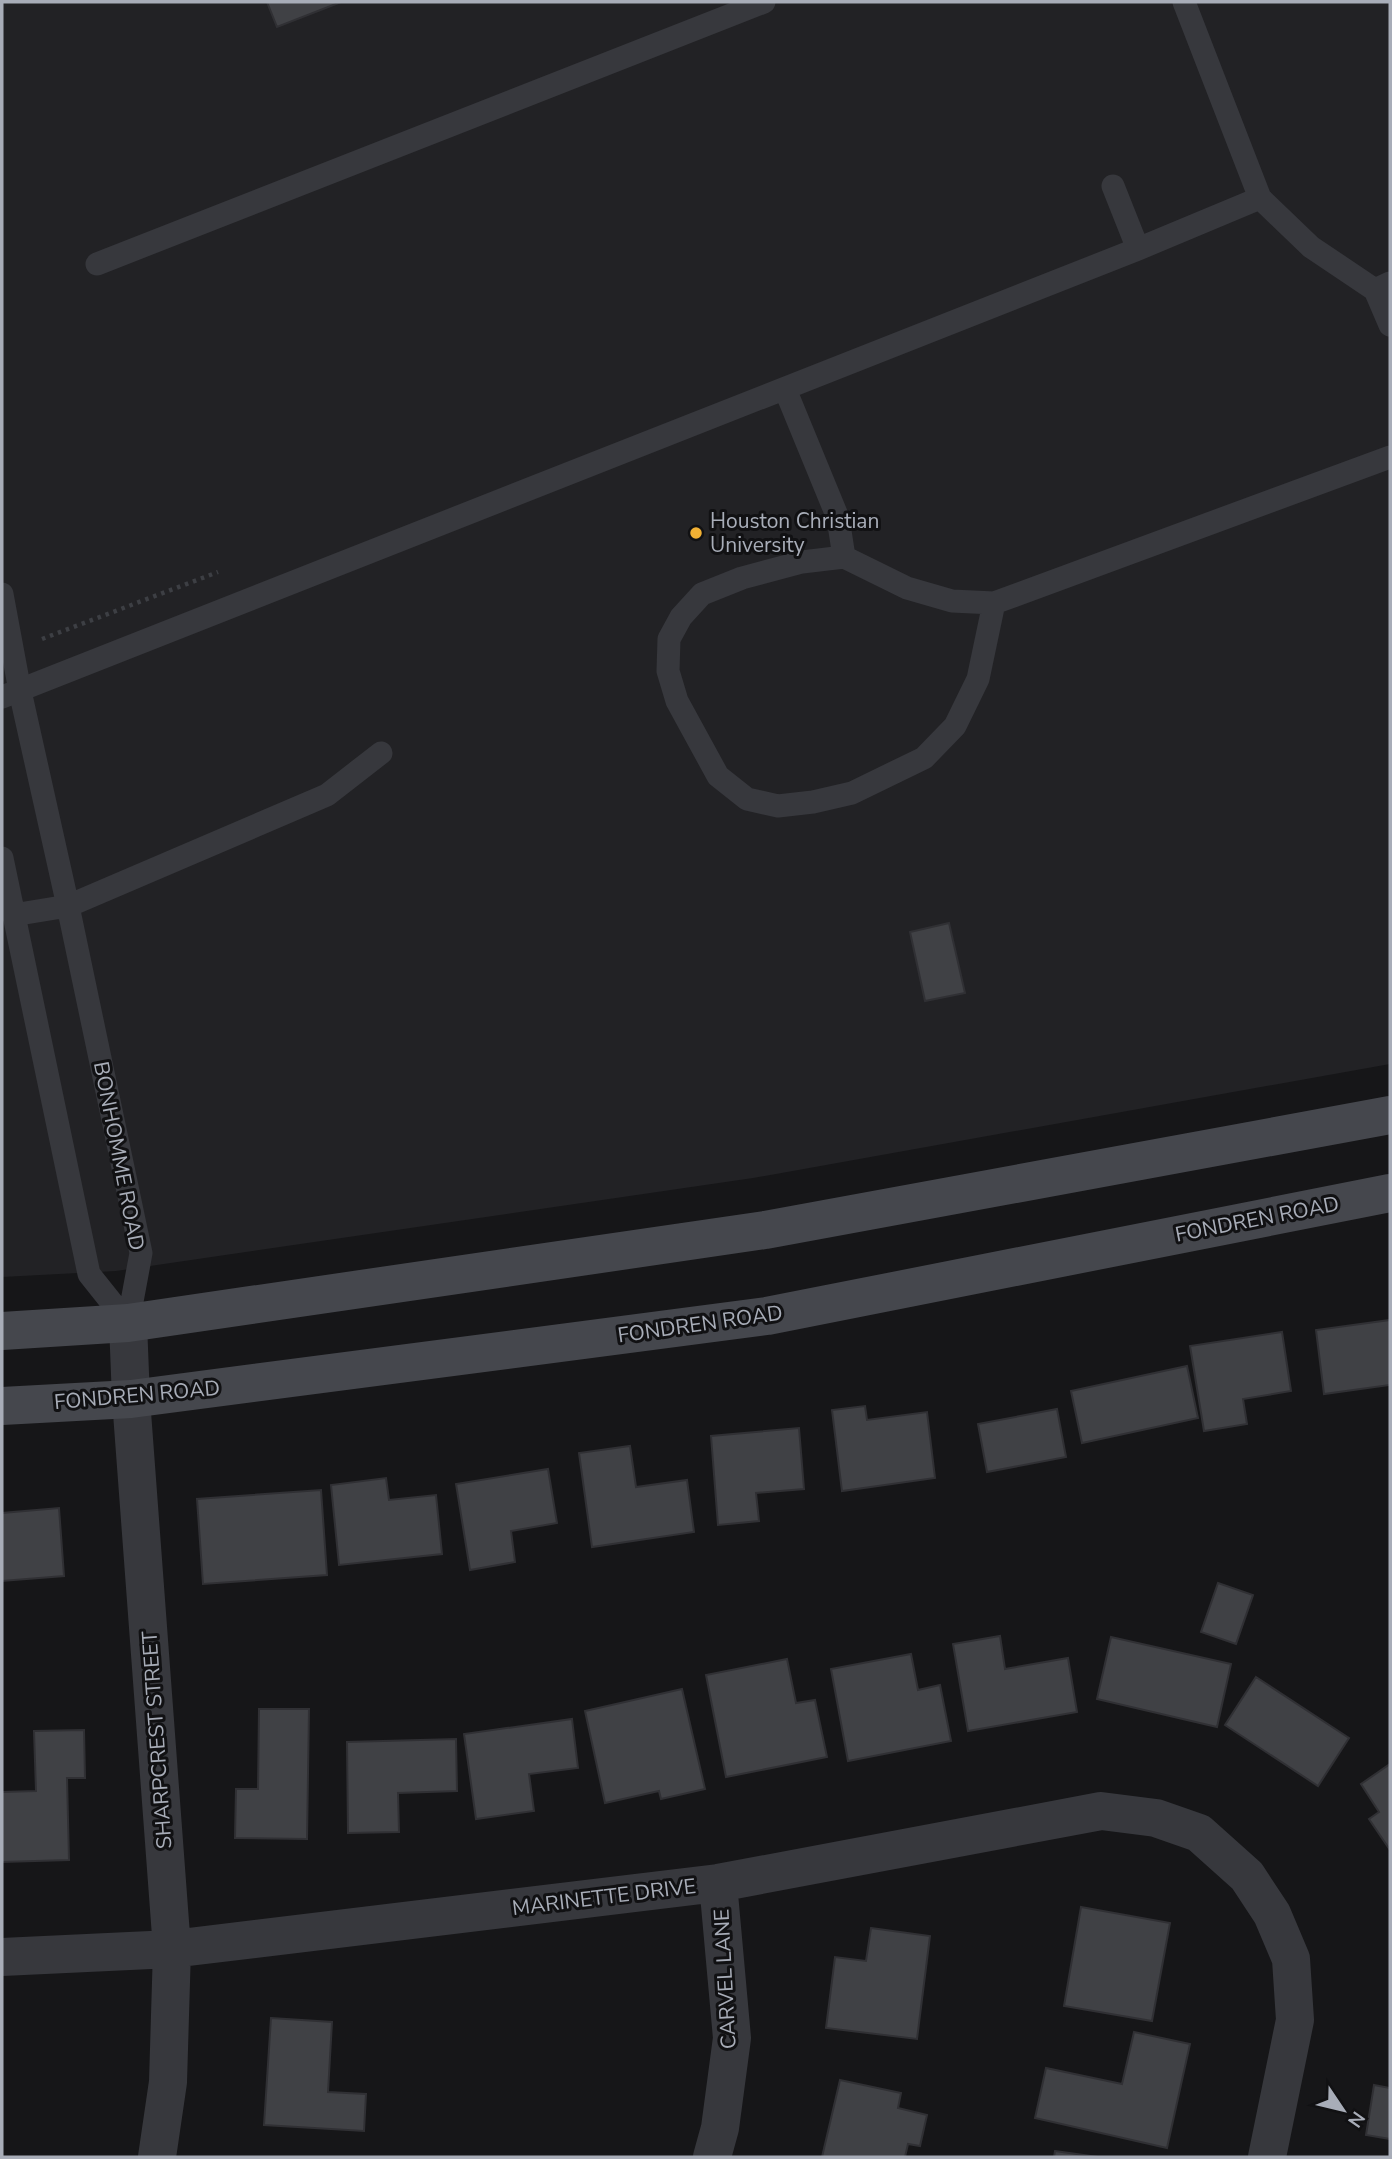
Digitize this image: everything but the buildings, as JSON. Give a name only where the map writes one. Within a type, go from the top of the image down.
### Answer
[{"type":"main road","points":[[2,1331],[128,1323],[765,1230],[1390,1115]]},
{"type":"main road","name":"FONDREN ROAD","points":[[2,1406],[131,1399],[767,1317],[1390,1192]]},
{"type":"street","name":"SHARPCREST STREET","points":[[128,1323],[131,1399],[172,1949],[168,2082],[157,2157]]},
{"type":"street","name":"MARINETTE DRIVE","points":[[2,1958],[172,1949],[718,1883],[1101,1811],[1156,1818],[1199,1833],[1247,1876],[1272,1914],[1291,1959],[1295,2020],[1267,2157]]},
{"type":"street","name":"CARVEL LANE","points":[[712,2157],[720,2128],[732,2038],[718,1883]]},
{"type":"lane","points":[[97,264],[764,2]]},
{"type":"lane","points":[[1184,2],[1260,198],[1311,247],[1383,287],[1390,325]]},
{"type":"lane","points":[[1113,186],[1138,249]]},
{"type":"lane","points":[[11,694],[1138,249],[1260,198]]},
{"type":"lane","points":[[785,388],[838,518],[844,557]]},
{"type":"lane","points":[[993,603],[978,679],[955,726],[925,758],[852,793],[826,799],[778,806],[747,799],[718,776],[677,701],[668,671],[669,639],[681,617],[702,594],[742,578],[802,562],[844,557],[907,588],[952,601],[993,603],[1390,457]]},
{"type":"lane","name":"BONHOMME ROAD","points":[[2,594],[14,650],[11,694],[68,906],[141,1253],[128,1323]]},
{"type":"lane","points":[[13,915],[68,906],[327,795],[381,753]]},
{"type":"lane","points":[[2,858],[89,1274],[128,1323]]},
{"type":"path","points":[[14,650],[218,572]]},
{"type":"shaded area","name":"Houston Christian University","points":[[2,2],[1390,2],[1390,1064],[753,1178],[116,1271],[2,1277]]},
{"type":"place","name":"Houston Christian University","points":[[696,533]]}]
